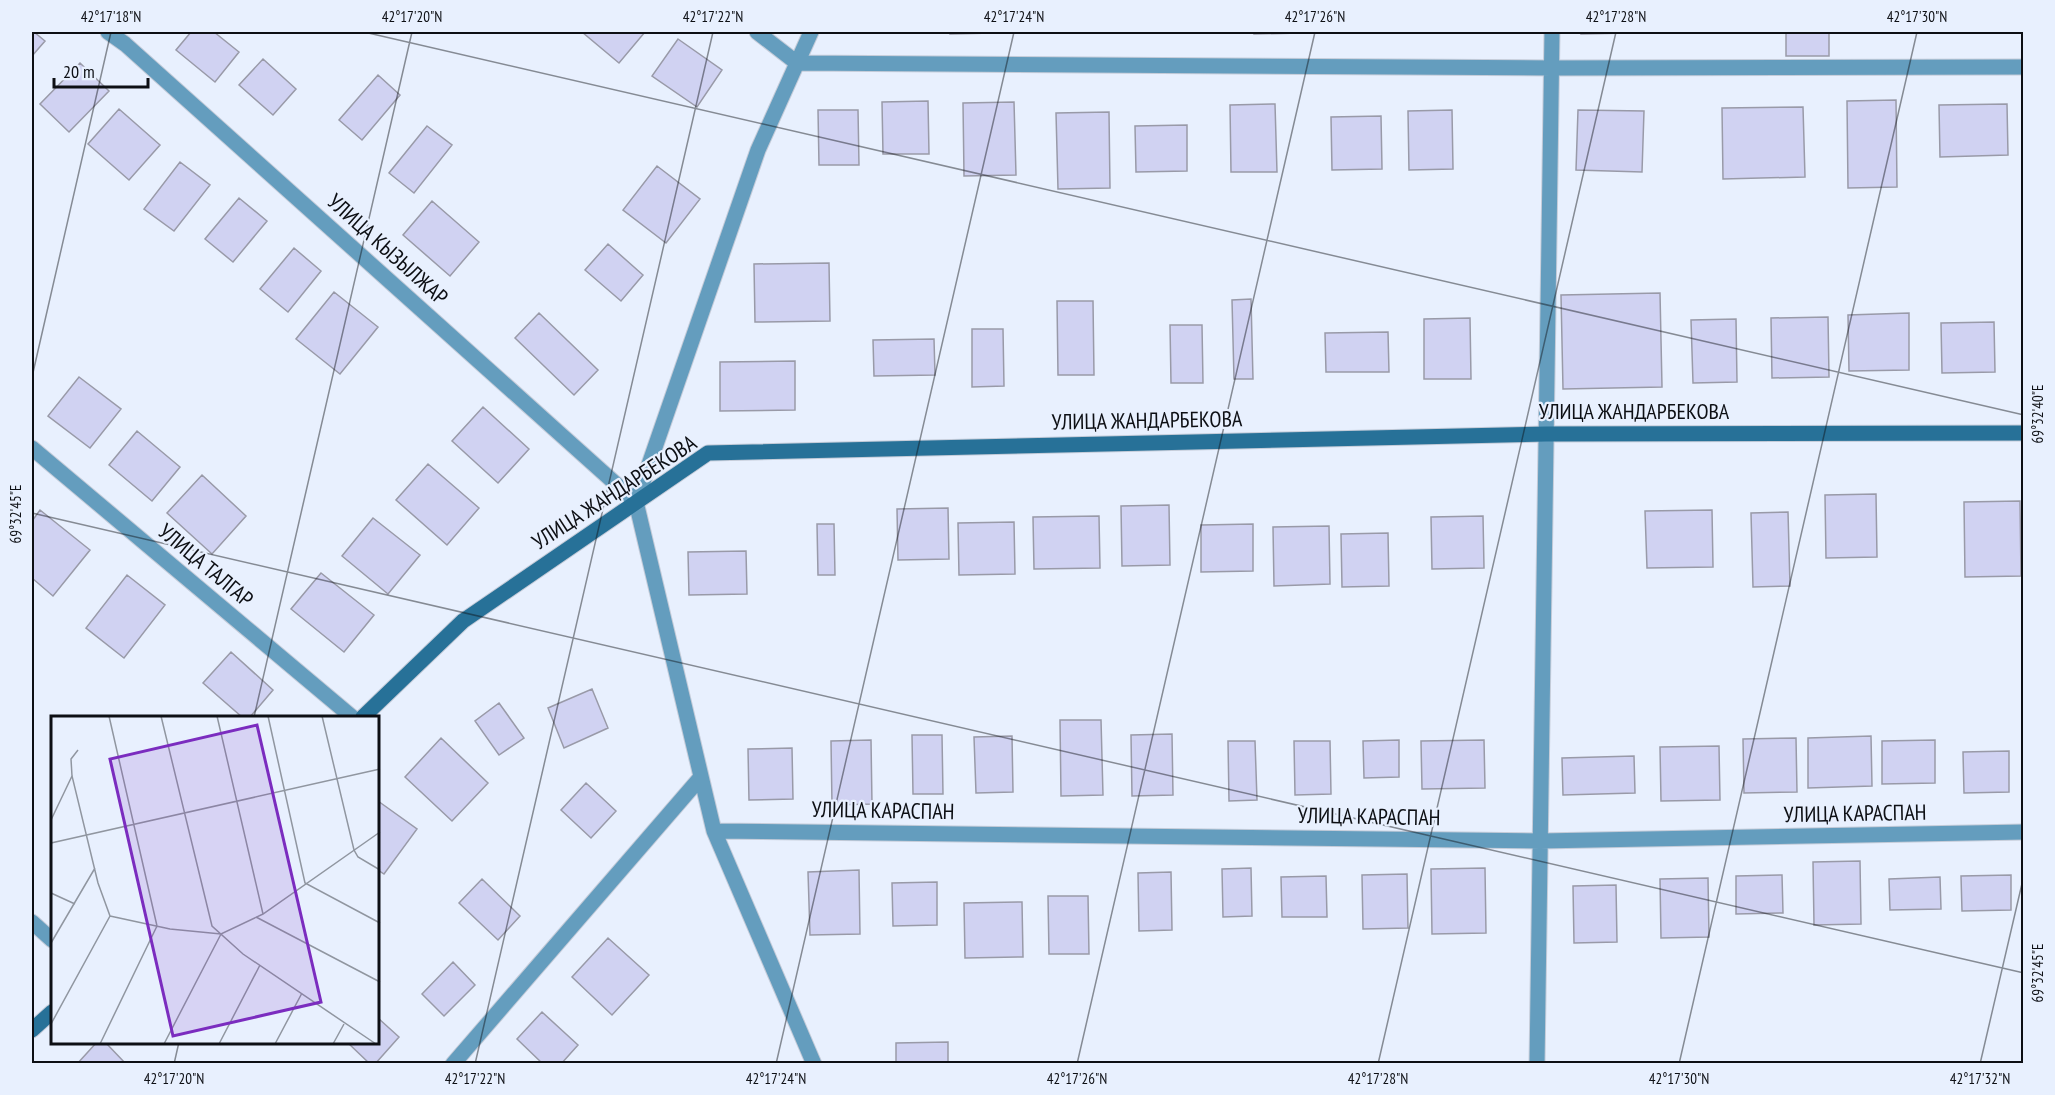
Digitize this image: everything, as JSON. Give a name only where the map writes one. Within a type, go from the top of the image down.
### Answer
[{"type":"street","name":"УЛИЦА КЫЗЫЛЖАР","points":[[108,32],[636,502]]},
{"type":"street","points":[[758,32],[797,63],[1552,68],[2024,67]]},
{"type":"street","points":[[811,32],[758,150],[636,502],[714,831],[814,1064]]},
{"type":"street","points":[[1536,1064],[1552,32]]},
{"type":"street","name":"УЛИЦА ЖАНДАРБЕКОВА","points":[[364,716],[463,621],[708,453],[1546,434],[2024,433]]},
{"type":"street","name":"УЛИЦА ТАЛГАР","points":[[32,448],[351,716]]},
{"type":"street","points":[[453,1064],[701,777]]},
{"type":"street","name":"УЛИЦА КАРАСПАН","points":[[714,831],[1540,841],[2024,832]]},
{"type":"street","points":[[32,922],[51,939]]},
{"type":"street","points":[[32,1029],[51,1013]]},
{"type":"building","points":[[32,32],[45,41],[32,56]]},
{"type":"building","points":[[191,32],[214,32],[239,52],[215,82],[176,50]]},
{"type":"building","points":[[582,32],[645,32],[619,63]]},
{"type":"building","points":[[950,32],[993,32],[993,33],[950,34]]},
{"type":"building","points":[[1254,32],[1300,32],[1300,33],[1254,34]]},
{"type":"building","points":[[1581,32],[1629,32],[1629,33],[1581,34]]},
{"type":"building","points":[[1786,32],[1829,32],[1829,56],[1786,56]]},
{"type":"building","points":[[678,39],[722,70],[697,107],[652,76]]},
{"type":"building","points":[[263,59],[296,89],[273,115],[239,85]]},
{"type":"building","points":[[80,63],[109,91],[69,132],[40,104]]},
{"type":"building","points":[[378,75],[400,95],[362,140],[339,120]]},
{"type":"building","points":[[1896,100],[1897,187],[1848,188],[1847,101]]},
{"type":"building","points":[[928,101],[929,154],[883,154],[882,102]]},
{"type":"building","points":[[1014,102],[1016,175],[964,176],[963,103]]},
{"type":"building","points":[[1275,104],[1277,172],[1231,172],[1230,105]]},
{"type":"building","points":[[2007,104],[2008,155],[1940,157],[1939,105]]},
{"type":"building","points":[[1803,107],[1805,177],[1723,179],[1722,108]]},
{"type":"building","points":[[119,109],[160,145],[129,180],[88,144]]},
{"type":"building","points":[[818,110],[858,110],[859,165],[819,165]]},
{"type":"building","points":[[1452,110],[1453,169],[1409,170],[1408,111]]},
{"type":"building","points":[[1578,110],[1644,111],[1642,172],[1576,170]]},
{"type":"building","points":[[1109,112],[1110,188],[1058,189],[1056,113]]},
{"type":"building","points":[[1381,116],[1382,169],[1332,170],[1331,117]]},
{"type":"building","points":[[1187,125],[1187,171],[1136,172],[1135,126]]},
{"type":"building","points":[[427,126],[452,145],[414,193],[389,173]]},
{"type":"building","points":[[180,162],[210,185],[174,231],[144,209]]},
{"type":"building","points":[[657,166],[700,199],[666,243],[623,210]]},
{"type":"building","points":[[239,198],[267,221],[233,262],[205,239]]},
{"type":"building","points":[[432,201],[479,242],[450,276],[403,235]]},
{"type":"building","points":[[608,244],[643,275],[621,301],[585,270]]},
{"type":"building","points":[[294,248],[321,271],[288,312],[260,289]]},
{"type":"building","points":[[829,263],[830,321],[755,322],[754,264]]},
{"type":"building","points":[[334,292],[378,327],[340,374],[296,339]]},
{"type":"building","points":[[1660,293],[1662,387],[1563,389],[1561,295]]},
{"type":"building","points":[[1251,299],[1253,379],[1234,379],[1232,300]]},
{"type":"building","points":[[1057,301],[1093,301],[1094,375],[1058,375]]},
{"type":"building","points":[[539,313],[598,370],[574,395],[515,338]]},
{"type":"building","points":[[1909,313],[1909,370],[1849,371],[1848,315]]},
{"type":"building","points":[[1828,317],[1829,377],[1772,378],[1771,318]]},
{"type":"building","points":[[1470,318],[1471,379],[1424,379],[1424,319]]},
{"type":"building","points":[[1736,319],[1737,382],[1693,383],[1691,320]]},
{"type":"building","points":[[1994,322],[1995,372],[1942,373],[1941,323]]},
{"type":"building","points":[[1170,325],[1202,325],[1203,383],[1171,383]]},
{"type":"building","points":[[972,329],[1003,329],[1004,386],[972,387]]},
{"type":"building","points":[[1388,332],[1389,372],[1326,372],[1325,333]]},
{"type":"building","points":[[934,339],[935,375],[874,376],[873,340]]},
{"type":"building","points":[[795,361],[795,410],[720,411],[720,362]]},
{"type":"building","points":[[79,377],[121,409],[90,448],[48,416]]},
{"type":"building","points":[[483,407],[529,449],[498,483],[452,441]]},
{"type":"building","points":[[137,431],[180,467],[152,501],[109,465]]},
{"type":"building","points":[[428,464],[479,508],[447,545],[396,500]]},
{"type":"building","points":[[202,475],[246,516],[212,554],[167,513]]},
{"type":"building","points":[[1876,494],[1877,557],[1826,558],[1825,495]]},
{"type":"building","points":[[2020,501],[2021,576],[1965,577],[1964,502]]},
{"type":"building","points":[[1169,505],[1170,565],[1122,566],[1121,506]]},
{"type":"building","points":[[948,508],[949,559],[898,560],[897,509]]},
{"type":"building","points":[[40,510],[90,550],[53,596],[32,578],[32,521]]},
{"type":"building","points":[[1712,510],[1713,567],[1647,568],[1645,511]]},
{"type":"building","points":[[1788,512],[1790,586],[1753,587],[1751,513]]},
{"type":"building","points":[[1099,516],[1100,568],[1034,569],[1033,517]]},
{"type":"building","points":[[1483,516],[1484,568],[1432,569],[1431,517]]},
{"type":"building","points":[[373,518],[420,555],[388,594],[342,556]]},
{"type":"building","points":[[1014,522],[1015,574],[959,575],[958,523]]},
{"type":"building","points":[[817,524],[834,524],[835,575],[818,575]]},
{"type":"building","points":[[1253,524],[1253,571],[1201,572],[1201,525]]},
{"type":"building","points":[[1329,526],[1330,584],[1274,586],[1273,527]]},
{"type":"building","points":[[1388,533],[1389,586],[1342,587],[1341,534]]},
{"type":"building","points":[[746,551],[747,594],[689,595],[688,552]]},
{"type":"building","points":[[321,573],[374,615],[344,652],[291,609]]},
{"type":"building","points":[[127,575],[165,605],[124,658],[86,628]]},
{"type":"building","points":[[231,652],[273,690],[251,716],[241,716],[203,683]]},
{"type":"building","points":[[592,689],[608,728],[564,748],[548,708]]},
{"type":"building","points":[[499,703],[524,738],[499,755],[475,721]]},
{"type":"building","points":[[1060,720],[1101,720],[1103,795],[1061,796]]},
{"type":"building","points":[[1172,734],[1173,795],[1132,796],[1131,735]]},
{"type":"building","points":[[912,735],[942,735],[943,794],[913,794]]},
{"type":"building","points":[[1012,736],[1013,792],[976,793],[974,737]]},
{"type":"building","points":[[1871,736],[1872,786],[1808,788],[1808,738]]},
{"type":"building","points":[[441,738],[488,783],[452,821],[405,777]]},
{"type":"building","points":[[1796,738],[1797,792],[1744,793],[1743,739]]},
{"type":"building","points":[[871,740],[872,804],[832,805],[831,741]]},
{"type":"building","points":[[1399,740],[1399,777],[1364,778],[1363,741]]},
{"type":"building","points":[[1484,740],[1485,788],[1422,789],[1421,741]]},
{"type":"building","points":[[1935,740],[1935,783],[1882,784],[1882,741]]},
{"type":"building","points":[[1228,741],[1255,741],[1257,800],[1229,801]]},
{"type":"building","points":[[1294,741],[1330,741],[1331,794],[1295,795]]},
{"type":"building","points":[[1719,746],[1720,800],[1661,801],[1660,747]]},
{"type":"building","points":[[792,748],[793,799],[749,800],[748,749]]},
{"type":"building","points":[[2009,751],[2009,792],[1964,793],[1963,752]]},
{"type":"building","points":[[1634,756],[1635,793],[1563,795],[1562,758]]},
{"type":"building","points":[[586,783],[616,811],[591,838],[561,810]]},
{"type":"building","points":[[380,802],[417,829],[384,874],[380,871]]},
{"type":"building","points":[[1860,861],[1861,924],[1814,925],[1813,862]]},
{"type":"building","points":[[1251,868],[1252,916],[1223,917],[1222,869]]},
{"type":"building","points":[[1485,868],[1486,933],[1432,934],[1431,869]]},
{"type":"building","points":[[859,870],[860,934],[810,935],[808,872]]},
{"type":"building","points":[[1171,872],[1172,930],[1139,931],[1138,873]]},
{"type":"building","points":[[1407,874],[1408,928],[1363,929],[1362,875]]},
{"type":"building","points":[[1782,875],[1783,913],[1736,914],[1736,876]]},
{"type":"building","points":[[2011,875],[2011,910],[1962,911],[1961,876]]},
{"type":"building","points":[[1326,876],[1327,917],[1282,917],[1281,877]]},
{"type":"building","points":[[1940,877],[1941,909],[1890,910],[1889,879]]},
{"type":"building","points":[[1708,878],[1709,937],[1661,938],[1660,879]]},
{"type":"building","points":[[482,879],[520,916],[498,940],[459,903]]},
{"type":"building","points":[[937,882],[937,925],[893,926],[892,883]]},
{"type":"building","points":[[1616,885],[1617,942],[1574,943],[1573,886]]},
{"type":"building","points":[[1048,896],[1088,896],[1089,954],[1049,954]]},
{"type":"building","points":[[1022,902],[1023,957],[965,958],[964,903]]},
{"type":"building","points":[[608,938],[649,975],[612,1015],[572,977]]},
{"type":"building","points":[[453,962],[475,985],[444,1016],[422,994]]},
{"type":"building","points":[[542,1012],[578,1045],[561,1064],[543,1064],[517,1039]]},
{"type":"building","points":[[380,1020],[399,1037],[375,1064],[370,1064],[349,1044],[380,1044]]},
{"type":"building","points":[[948,1042],[948,1064],[896,1064],[896,1043]]},
{"type":"building","points":[[95,1044],[107,1044],[126,1064],[77,1064]]}]
